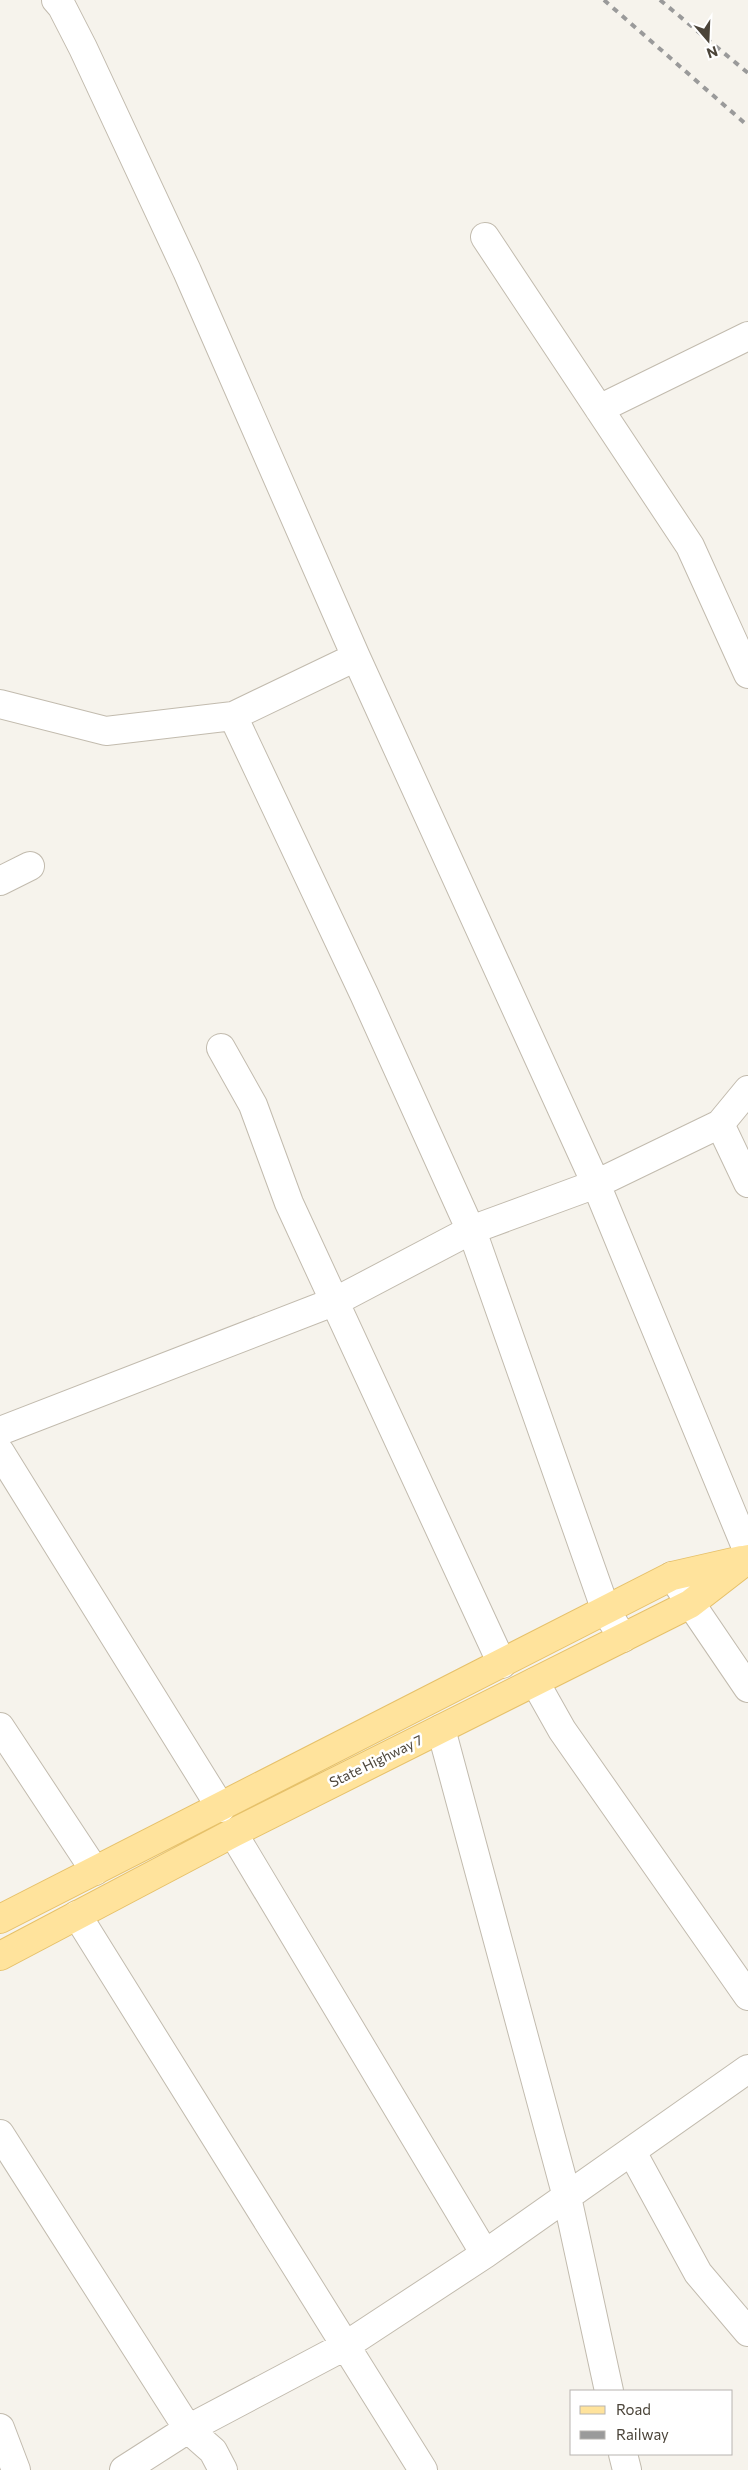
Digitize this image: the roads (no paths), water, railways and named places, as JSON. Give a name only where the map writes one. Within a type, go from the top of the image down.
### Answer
[{"type":"main road","name":"State Highway 7","points":[[0,1919],[672,1576],[748,1559]]},
{"type":"main road","name":"State Highway 7","points":[[0,1956],[233,1833],[690,1604],[748,1559]]},
{"type":"street","points":[[56,0],[83,48],[187,271],[356,658],[596,1184],[748,1552]]},
{"type":"street","points":[[485,237],[690,546],[748,672]]},
{"type":"street","points":[[599,409],[748,336]]},
{"type":"street","points":[[0,704],[106,731],[233,716],[356,658]]},
{"type":"street","points":[[233,716],[364,994],[471,1230],[606,1611],[623,1638]]},
{"type":"street","points":[[0,881],[30,866]]},
{"type":"street","points":[[221,1048],[253,1105],[289,1203],[336,1301],[502,1664]]},
{"type":"street","points":[[0,1431],[336,1301],[471,1230],[596,1184],[720,1124],[748,1090]]},
{"type":"street","points":[[720,1124],[748,1183]]},
{"type":"street","points":[[0,1452],[220,1808]]},
{"type":"street","points":[[672,1576],[748,1688]]},
{"type":"street","points":[[535,1682],[562,1730],[748,1996]]},
{"type":"street","points":[[0,1727],[95,1871]]},
{"type":"street","points":[[441,1729],[566,2197],[610,2390]]},
{"type":"street","points":[[233,1833],[485,2254]]},
{"type":"street","points":[[77,1915],[423,2470]]},
{"type":"street","points":[[124,2470],[188,2429],[345,2346],[485,2254],[632,2152],[748,2068]]},
{"type":"street","points":[[0,2134],[188,2429],[213,2451],[223,2470]]},
{"type":"street","points":[[632,2152],[698,2273],[748,2332]]},
{"type":"street","points":[[0,2428],[16,2470]]},
{"type":"street","points":[[623,2455],[627,2470]]},
{"type":"railway","points":[[604,0],[748,126]]},
{"type":"railway","points":[[660,0],[748,73]]}]
